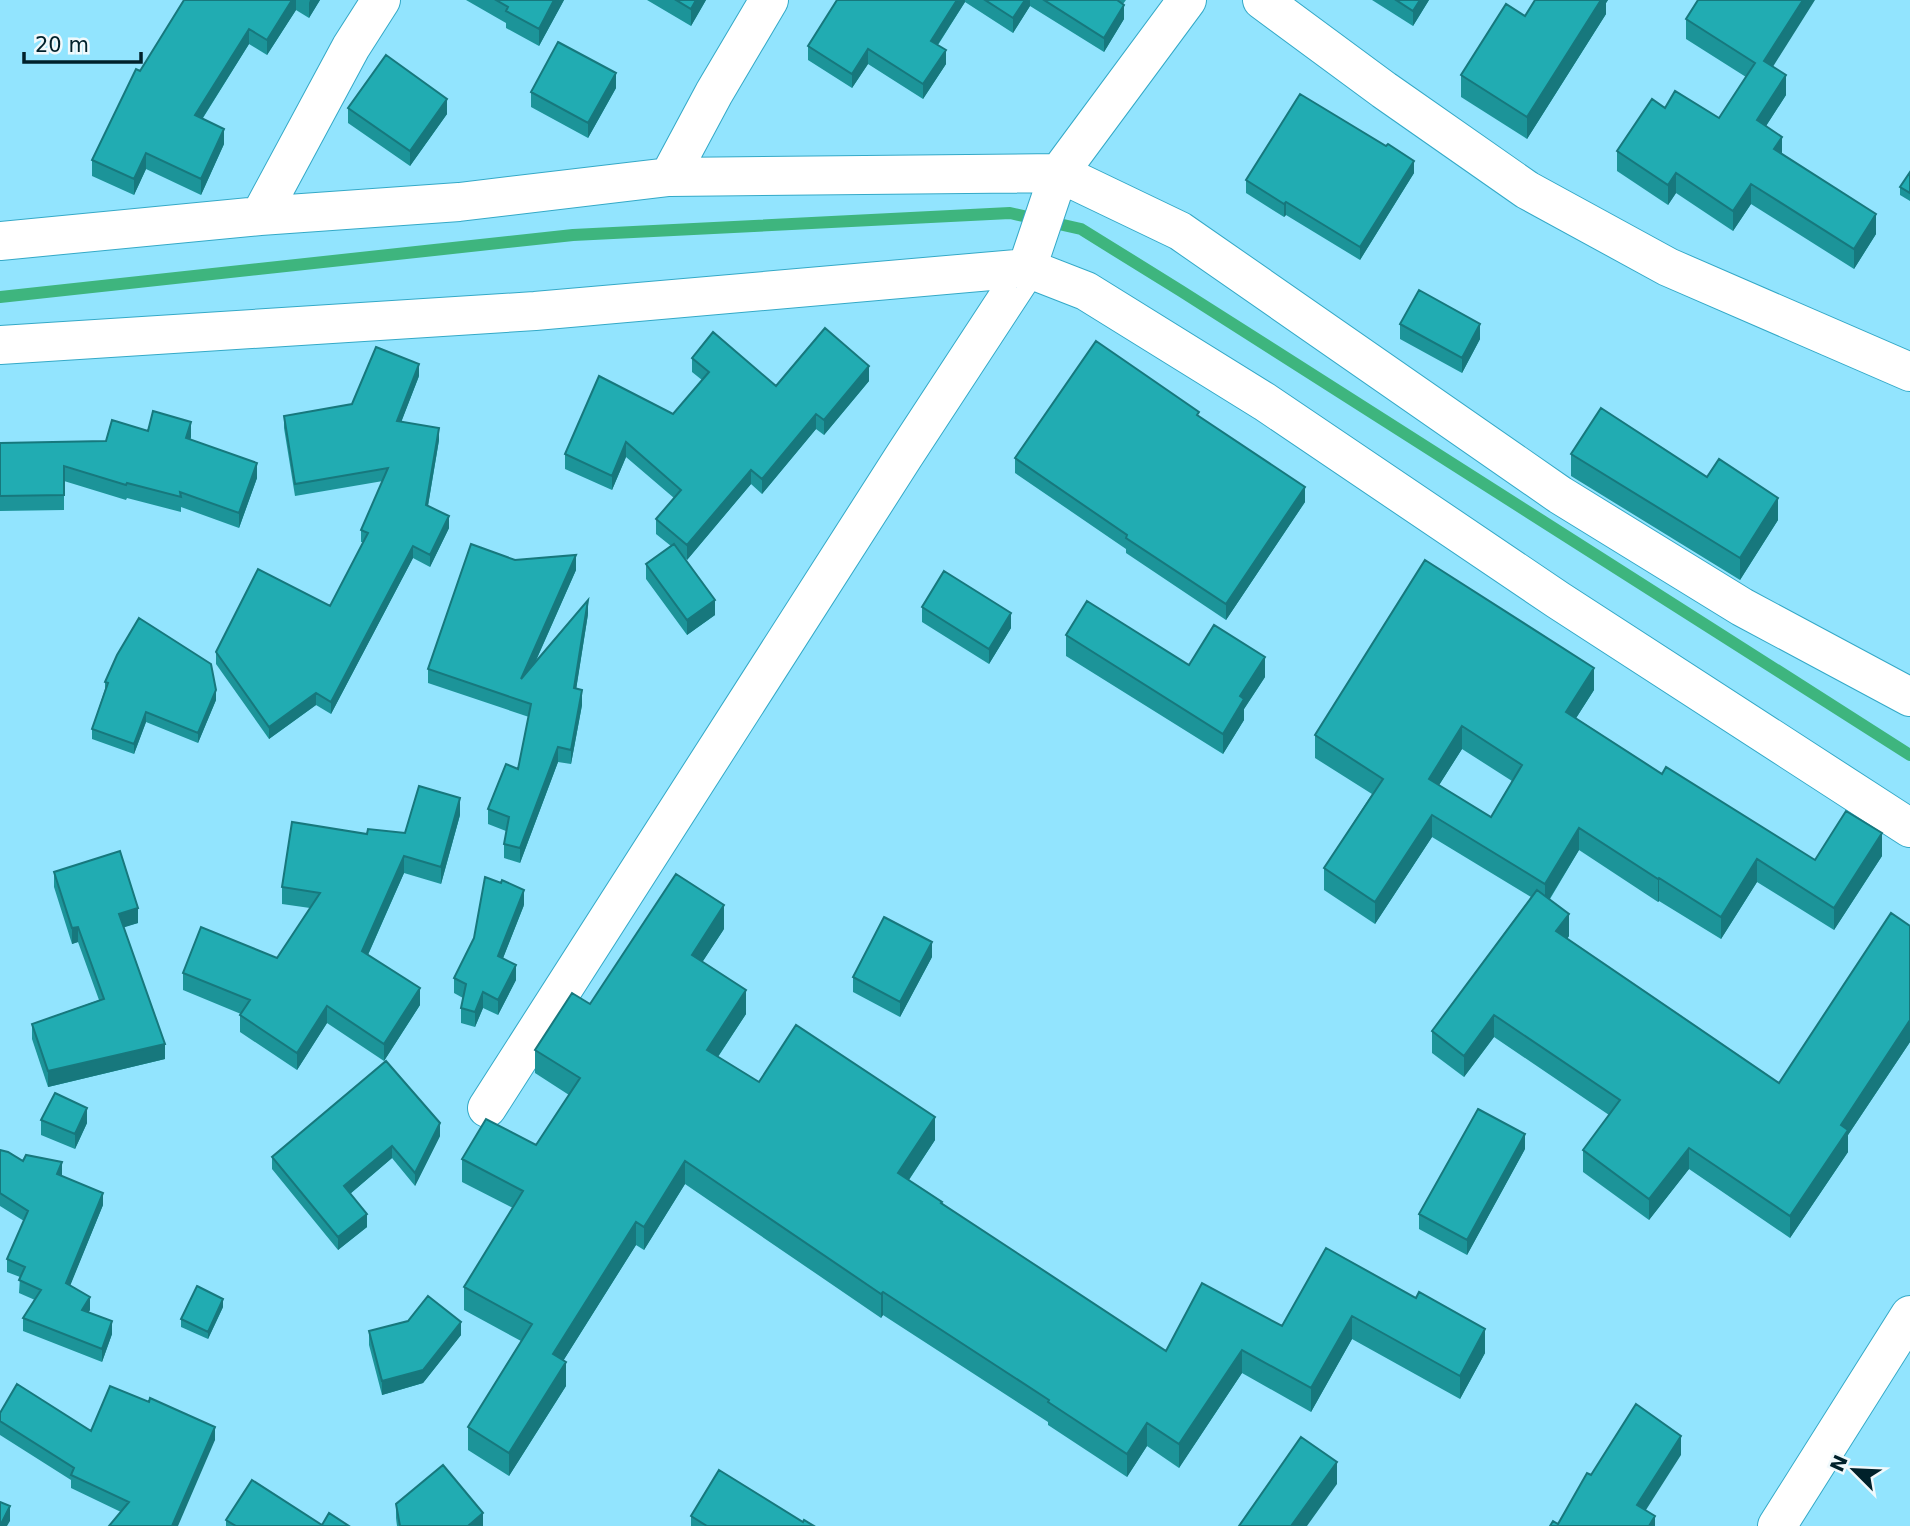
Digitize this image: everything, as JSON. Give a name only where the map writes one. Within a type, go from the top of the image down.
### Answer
[{"type":"street","points":[[260,216],[351,47],[381,0]]},
{"type":"street","points":[[669,177],[714,93],[769,0]]},
{"type":"street","points":[[487,1108],[1027,268],[1059,173],[1187,0]]},
{"type":"street","points":[[1262,0],[1527,190],[1668,267],[1910,372]]},
{"type":"street","points":[[0,241],[260,216],[458,202],[669,177],[1059,173],[1180,231],[1560,495],[1742,607],[1910,697]]},
{"type":"street","points":[[0,345],[535,311],[1027,268],[1086,291],[1265,402],[1558,600],[1910,828]]},
{"type":"street","points":[[1777,1526],[1910,1315]]},
{"type":"building","points":[[184,0],[292,0],[267,40],[249,29],[195,115],[224,129],[201,179],[146,153],[134,179],[92,160],[136,69],[140,71]]},
{"type":"building","points":[[496,0],[554,0],[539,29],[506,11],[508,7]]},
{"type":"building","points":[[676,0],[696,0],[691,9]]},
{"type":"building","points":[[837,0],[957,0],[931,41],[946,50],[923,84],[868,49],[852,74],[808,46]]},
{"type":"building","points":[[985,0],[1025,0],[1013,18]]},
{"type":"building","points":[[1044,0],[1117,0],[1124,5],[1104,38]]},
{"type":"building","points":[[1396,0],[1420,0],[1413,11]]},
{"type":"building","points":[[1535,0],[1601,0],[1527,117],[1461,75],[1506,4],[1525,16]]},
{"type":"building","points":[[1698,0],[1803,0],[1764,61],[1786,75],[1757,120],[1782,137],[1774,149],[1876,214],[1854,249],[1751,184],[1733,211],[1676,173],[1668,185],[1617,151],[1652,99],[1665,108],[1675,91],[1719,118],[1755,63],[1686,19]]},
{"type":"building","points":[[558,42],[616,73],[588,123],[531,92]]},
{"type":"building","points":[[386,55],[447,99],[410,151],[348,108]]},
{"type":"building","points":[[1300,94],[1414,161],[1360,247],[1246,180]]},
{"type":"building","points":[[1910,172],[1910,193],[1900,187]]},
{"type":"building","points":[[1419,290],[1480,324],[1462,358],[1400,324]]},
{"type":"building","points":[[825,328],[869,366],[824,420],[816,414],[762,479],[751,470],[687,545],[656,519],[681,490],[626,442],[612,476],[565,454],[599,376],[673,414],[709,372],[692,358],[713,332],[776,386]]},
{"type":"building","points":[[1096,341],[1199,412],[1197,415],[1305,487],[1226,604],[1126,538],[1127,535],[1015,458]]},
{"type":"building","points":[[376,347],[419,364],[397,421],[439,428],[426,505],[449,516],[430,555],[413,546],[331,702],[316,693],[269,727],[216,652],[258,569],[330,606],[368,533],[361,530],[388,468],[295,484],[284,416],[352,404]]},
{"type":"building","points":[[1601,408],[1707,477],[1719,459],[1778,498],[1740,558],[1571,454]]},
{"type":"building","points":[[153,411],[191,422],[186,438],[257,463],[239,513],[180,492],[181,497],[127,483],[126,485],[64,466],[64,495],[0,496],[0,443],[106,441],[112,420],[148,431]]},
{"type":"building","points":[[471,544],[515,560],[576,555],[521,679],[588,600],[574,688],[582,690],[571,750],[558,747],[520,848],[504,844],[509,817],[488,809],[506,764],[518,769],[531,704],[428,669]]},
{"type":"building","points":[[674,544],[715,600],[687,620],[646,564]]},
{"type":"building","points":[[1425,560],[1594,668],[1566,712],[1662,774],[1666,767],[1815,860],[1846,811],[1882,833],[1834,908],[1757,859],[1721,917],[1579,828],[1545,884],[1432,815],[1375,902],[1324,868],[1383,779],[1315,735]],"holes":[[[1462,726],[1522,765],[1491,817],[1429,779]]]},
{"type":"building","points":[[944,571],[1011,613],[989,649],[922,607]]},
{"type":"building","points":[[1087,601],[1189,665],[1214,625],[1265,657],[1240,696],[1244,699],[1223,734],[1066,635]]},
{"type":"building","points":[[139,618],[211,664],[216,690],[198,733],[146,712],[134,744],[92,729],[108,683],[105,682]]},
{"type":"building","points":[[419,786],[460,798],[441,867],[404,856],[362,951],[420,988],[384,1044],[327,1006],[297,1053],[240,1015],[250,1000],[183,973],[201,927],[277,958],[320,893],[282,887],[292,822],[367,834],[368,829],[405,833]]},
{"type":"building","points":[[120,851],[138,908],[119,914],[165,1044],[48,1071],[32,1024],[104,999],[78,927],[72,928],[54,872]]},
{"type":"building","points":[[676,874],[724,905],[692,955],[746,990],[707,1050],[759,1082],[796,1025],[935,1117],[898,1173],[1166,1351],[1202,1283],[1282,1326],[1326,1248],[1416,1298],[1419,1292],[1485,1329],[1460,1376],[1352,1316],[1311,1388],[1242,1350],[1179,1444],[1147,1423],[1127,1454],[883,1292],[881,1294],[685,1161],[644,1227],[636,1222],[553,1354],[566,1362],[509,1453],[468,1427],[532,1324],[464,1287],[523,1191],[462,1159],[486,1119],[536,1145],[580,1078],[535,1050],[572,993],[590,1004]]},
{"type":"building","points":[[485,877],[501,883],[502,880],[524,890],[498,956],[516,965],[498,1000],[483,992],[475,1012],[461,1008],[466,984],[454,978],[474,938]]},
{"type":"building","points":[[1537,890],[1569,914],[1556,931],[1779,1083],[1891,913],[1910,926],[1910,1020],[1841,1125],[1848,1130],[1790,1216],[1689,1148],[1649,1199],[1583,1150],[1620,1100],[1494,1015],[1464,1056],[1432,1031]]},
{"type":"building","points":[[884,917],[932,942],[900,1002],[853,977]]},
{"type":"building","points":[[386,1061],[440,1123],[415,1173],[392,1146],[344,1186],[367,1214],[338,1237],[272,1157]]},
{"type":"building","points":[[55,1093],[87,1108],[75,1134],[41,1120]]},
{"type":"building","points":[[1478,1109],[1525,1134],[1467,1240],[1419,1214]]},
{"type":"building","points":[[0,1150],[23,1161],[26,1155],[62,1162],[57,1174],[103,1193],[66,1283],[90,1297],[82,1310],[112,1321],[102,1349],[23,1318],[41,1290],[19,1280],[25,1267],[7,1259],[28,1211],[0,1193]]},
{"type":"building","points":[[197,1286],[223,1299],[208,1332],[181,1319]]},
{"type":"building","points":[[428,1296],[461,1322],[423,1370],[382,1381],[369,1331],[408,1321]]},
{"type":"building","points":[[17,1384],[91,1431],[110,1386],[149,1402],[150,1398],[215,1427],[172,1526],[109,1526],[129,1502],[71,1475],[74,1468],[0,1421],[0,1413]]},
{"type":"building","points":[[1636,1404],[1681,1436],[1637,1505],[1655,1516],[1649,1526],[1550,1526],[1553,1521],[1558,1524],[1587,1473],[1591,1475]]},
{"type":"building","points":[[1301,1437],[1337,1462],[1291,1526],[1239,1526]]},
{"type":"building","points":[[443,1465],[483,1513],[468,1526],[400,1526],[396,1504]]},
{"type":"building","points":[[719,1470],[803,1522],[804,1520],[814,1526],[707,1526],[691,1516]]},
{"type":"building","points":[[252,1480],[322,1525],[329,1513],[349,1526],[236,1526],[226,1520]]},
{"type":"building","points":[[0,1502],[10,1506],[0,1526]]},
{"type":"waterway","points":[[0,297],[573,235],[1010,213],[1081,229],[1910,755]]}]
